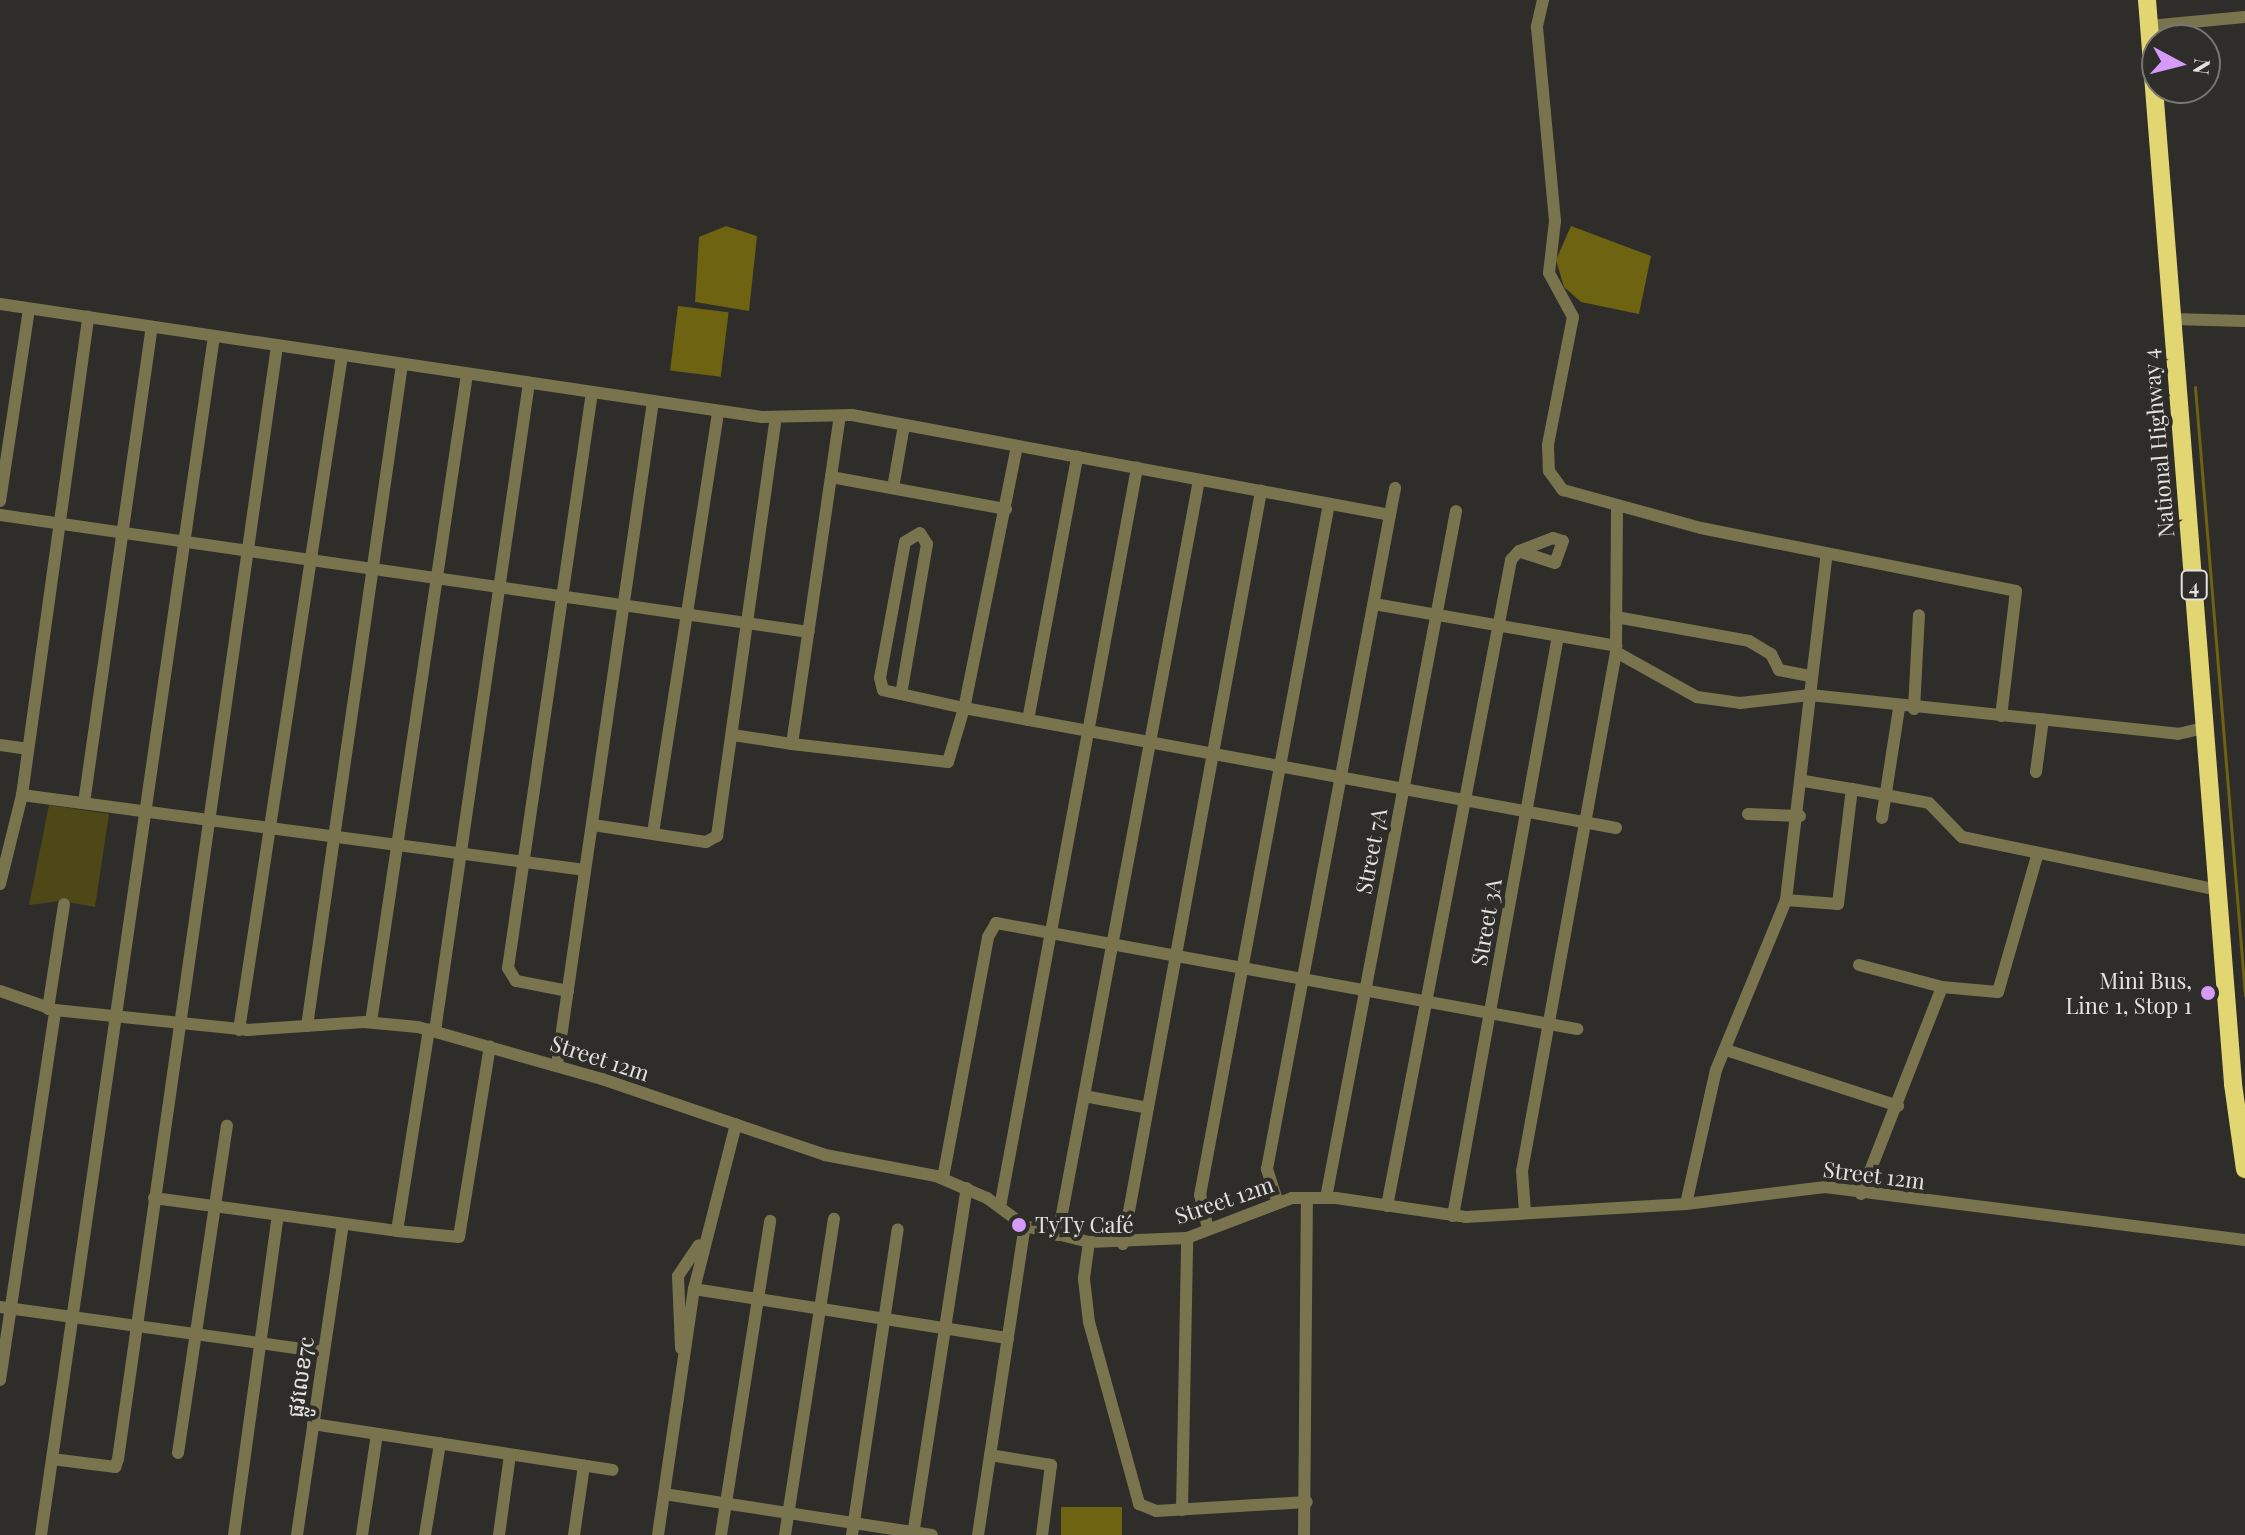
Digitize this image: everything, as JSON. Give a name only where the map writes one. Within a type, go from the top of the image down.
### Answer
[{"type":"highway","name":"National Highway 4","points":[[2147,0],[2149,24]]},
{"type":"highway","name":"National Highway 4","points":[[2155,104],[2205,728],[2207,890],[2245,1169]]},
{"type":"street","points":[[1543,0],[1537,27],[1555,221],[1549,273],[1573,317],[1555,404],[1549,471],[1563,490],[1617,506],[1826,557],[2016,591],[2001,716]]},
{"type":"street","points":[[2170,24],[2245,17]]},
{"type":"street","points":[[0,304],[718,411],[776,417],[840,416],[904,425],[1390,515]]},
{"type":"street","points":[[0,501],[29,309]]},
{"type":"street","points":[[0,884],[22,795],[88,317]]},
{"type":"street","points":[[2173,319],[2245,321]]},
{"type":"street","points":[[84,803],[152,327]]},
{"type":"street","points":[[41,1535],[214,336]]},
{"type":"street","points":[[52,1459],[115,1467],[277,346]]},
{"type":"street","points":[[239,1030],[342,355]]},
{"type":"street","points":[[307,1026],[402,364]]},
{"type":"street","points":[[371,1022],[467,374]]},
{"type":"street","points":[[397,1231],[461,854],[529,383]]},
{"type":"street","points":[[568,991],[509,976],[522,862],[592,392]]},
{"type":"street","points":[[557,1065],[653,401]]},
{"type":"street","points":[[653,833],[718,411]]},
{"type":"street","points":[[792,744],[840,416]]},
{"type":"street","points":[[593,825],[706,842],[717,836],[776,417]]},
{"type":"street","points":[[893,488],[904,425]]},
{"type":"street","points":[[733,735],[940,764],[953,750],[964,708],[1017,446]]},
{"type":"street","points":[[1028,720],[1077,457]]},
{"type":"street","points":[[1000,1207],[1137,468]]},
{"type":"street","points":[[831,477],[1006,509]]},
{"type":"street","points":[[1058,1235],[1199,480]]},
{"type":"street","points":[[1277,1200],[1267,1169],[1395,488]]},
{"type":"street","points":[[1123,1244],[1261,491]]},
{"type":"street","points":[[1208,1229],[1200,1195],[1329,504]]},
{"type":"street","points":[[1525,1212],[1522,1171],[1616,649],[1617,506]]},
{"type":"street","name":"Street 7A","points":[[1326,1198],[1456,511]]},
{"type":"street","points":[[0,515],[809,632]]},
{"type":"street","points":[[901,694],[927,544],[920,533],[905,542],[882,657],[881,685],[901,694],[1616,828]]},
{"type":"street","points":[[1387,1206],[1511,560],[1519,551]]},
{"type":"street","points":[[1686,1204],[1716,1070],[1786,900],[1800,816],[1811,676],[1826,557]]},
{"type":"street","points":[[1374,604],[1616,649],[1697,697],[1740,703],[1810,695],[1899,708],[2043,719],[2178,734],[2205,728]]},
{"type":"street","points":[[1914,709],[1919,615]]},
{"type":"street","points":[[1616,617],[1749,641],[1771,654],[1779,670],[1811,676]]},
{"type":"street","name":"Street 3A","points":[[1453,1216],[1558,636]]},
{"type":"street","points":[[1882,818],[1899,708]]},
{"type":"street","points":[[2036,772],[2043,719]]},
{"type":"street","points":[[0,745],[27,749]]},
{"type":"street","points":[[1804,781],[1929,803],[1962,837],[2037,856],[2207,890]]},
{"type":"street","points":[[1786,900],[1838,904],[1852,789]]},
{"type":"street","points":[[22,795],[585,870]]},
{"type":"street","points":[[1748,814],[1800,816]]},
{"type":"street","points":[[0,851],[12,842]]},
{"type":"street","points":[[1859,965],[1942,987],[1998,992],[2037,856]]},
{"type":"street","points":[[0,1380],[5,1308],[52,1009],[64,904]]},
{"type":"street","points":[[943,1178],[991,927],[1007,924],[1577,1029]]},
{"type":"street","points":[[0,982],[6,994]]},
{"type":"street","points":[[1861,1194],[1942,987]]},
{"type":"street","name":"Street 12m","points":[[6,994],[52,1009],[239,1030],[371,1022],[432,1030],[557,1065],[825,1155],[943,1178],[1000,1207],[1025,1226],[1089,1242],[1123,1244],[1187,1238],[1277,1200],[1326,1198],[1453,1216],[1686,1204],[1783,1188],[1861,1194],[2245,1240]]},
{"type":"street","points":[[154,1198],[459,1237],[490,1046]]},
{"type":"street","points":[[1726,1050],[1898,1106]]},
{"type":"street","points":[[1084,1096],[1148,1108]]},
{"type":"street","points":[[658,1535],[703,1239],[736,1124]]},
{"type":"street","points":[[178,1453],[227,1126]]},
{"type":"street","points":[[913,1534],[967,1188]]},
{"type":"street","points":[[1304,1535],[1307,1502],[1307,1198]]},
{"type":"street","points":[[234,1535],[278,1215]]},
{"type":"street","points":[[785,1535],[834,1219]]},
{"type":"street","points":[[721,1535],[770,1221]]},
{"type":"street","name":"ផ្លូវលេខ7c","points":[[297,1535],[343,1224]]},
{"type":"street","points":[[978,1535],[1025,1226]]},
{"type":"street","points":[[852,1529],[898,1229]]},
{"type":"street","points":[[1182,1510],[1187,1238]]},
{"type":"street","points":[[683,1361],[678,1276],[703,1239]]},
{"type":"street","points":[[1089,1242],[1084,1279],[1089,1322],[1139,1504],[1146,1510],[1182,1510],[1307,1502]]},
{"type":"street","points":[[694,1289],[1008,1338]]},
{"type":"street","points":[[5,1308],[324,1352]]},
{"type":"street","points":[[313,1424],[612,1470]]},
{"type":"street","points":[[362,1535],[377,1434]]},
{"type":"street","points":[[425,1535],[440,1443]]},
{"type":"street","points":[[499,1535],[510,1455]]},
{"type":"street","points":[[990,1455],[1051,1465],[1042,1535]]},
{"type":"street","points":[[574,1535],[584,1466]]},
{"type":"street","points":[[664,1494],[788,1513],[852,1529],[932,1535]]},
{"type":"shaded area","points":[[726,226],[757,236],[749,311],[695,302],[699,237]]},
{"type":"shaded area","points":[[1571,226],[1651,256],[1639,314],[1581,302],[1564,287],[1556,260]]},
{"type":"shaded area","points":[[678,306],[729,312],[721,377],[670,371]]},
{"type":"shaded area","points":[[49,805],[109,814],[95,907],[61,901],[29,905]]},
{"type":"shaded area","points":[[1061,1507],[1122,1507],[1122,1535],[1061,1535]]},
{"type":"waterway","points":[[2195,387],[2245,995]]},
{"type":"place","name":"Mini Bus, Line 1, Stop 1","points":[[2208,993]]},
{"type":"place","name":"TyTy Café","points":[[1019,1225]]}]
